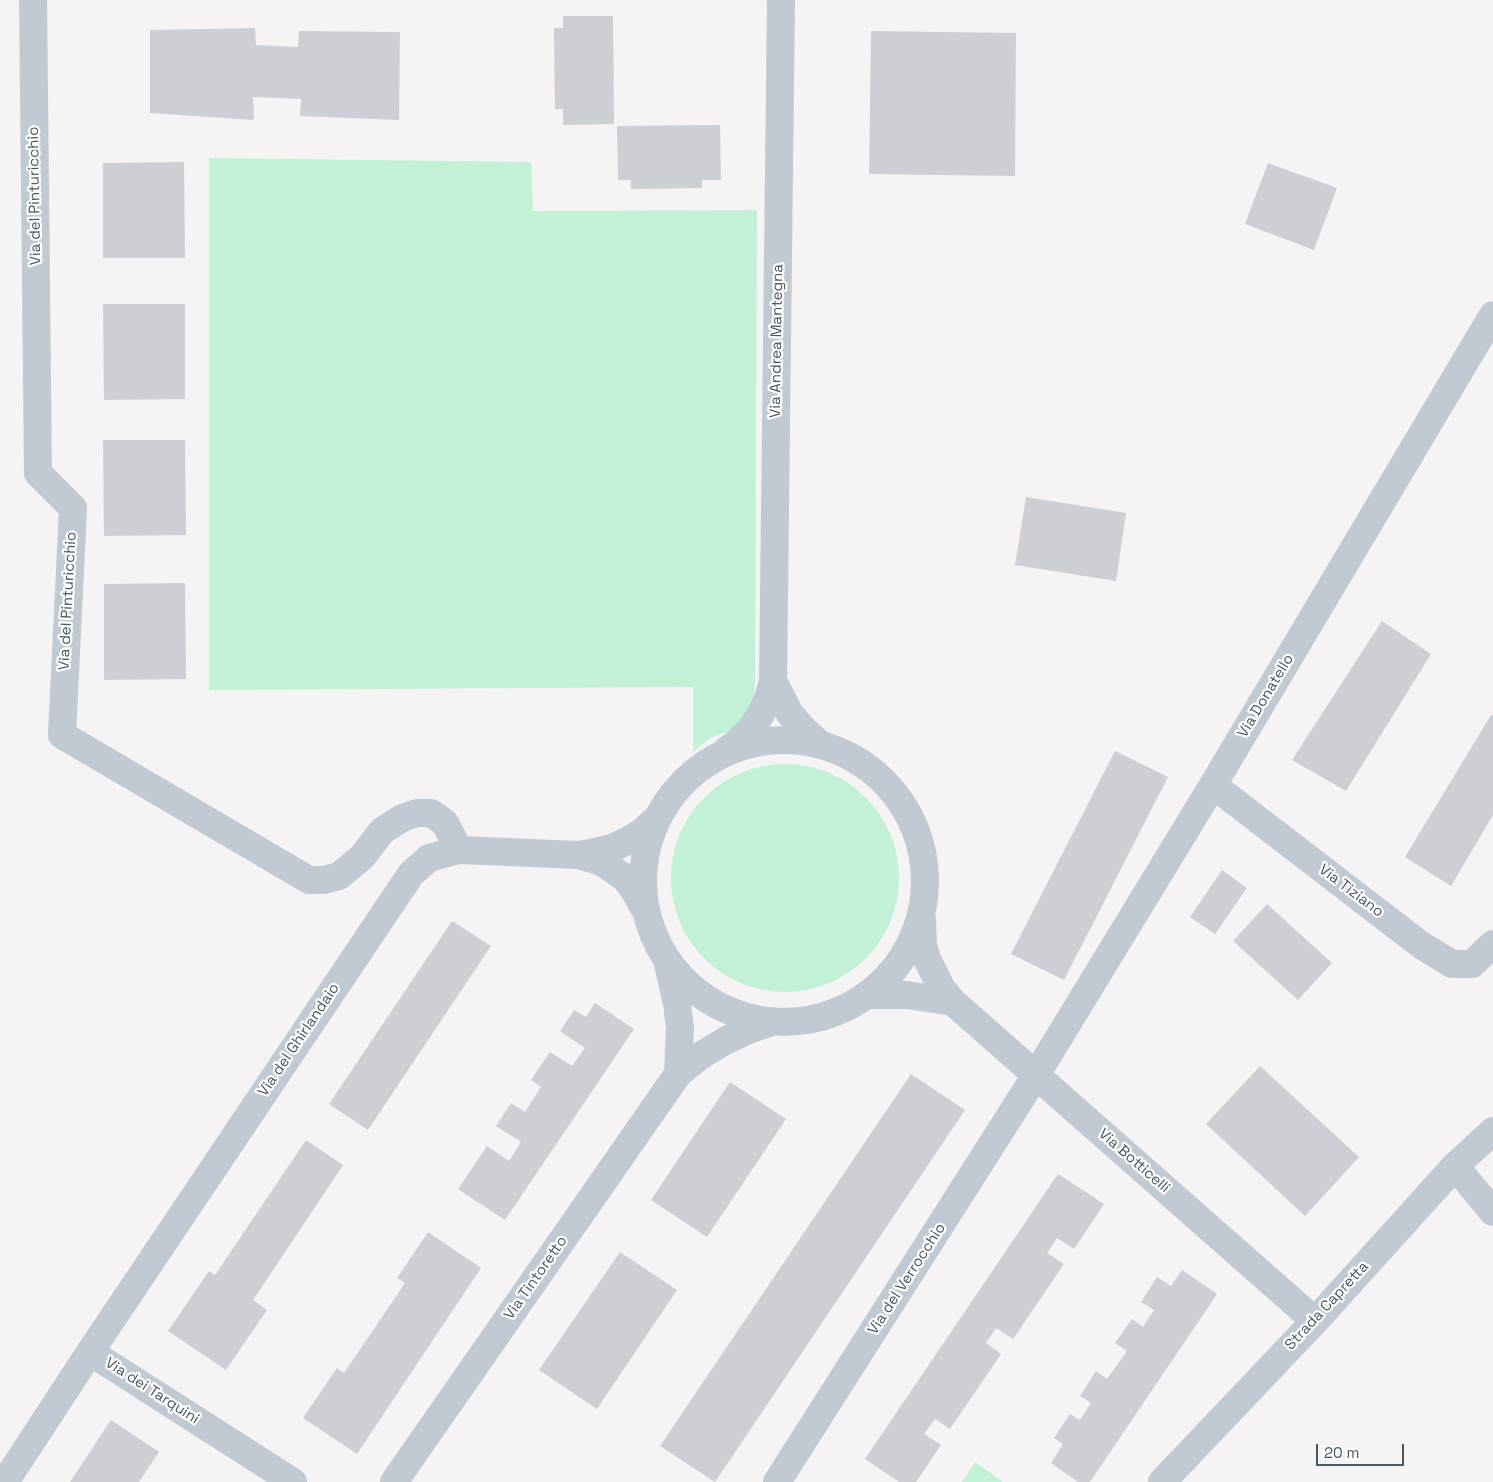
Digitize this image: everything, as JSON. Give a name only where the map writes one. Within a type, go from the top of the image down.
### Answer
[{"type":"street","name":"Via del Pinturicchio","points":[[33,0],[38,473],[73,508],[62,734],[308,880],[324,880],[339,876],[362,857],[382,831],[402,818],[417,813],[431,813],[445,823],[459,850]]},
{"type":"street","name":"Via Andrea Mantegna","points":[[724,752],[751,729],[761,714],[773,681],[781,0]]},
{"type":"street","name":"Via Donatello","points":[[1036,1075],[1213,785],[1493,314]]},
{"type":"street","name":"Via Andrea Mantegna","points":[[773,681],[790,714],[820,744]]},
{"type":"street","points":[[772,740],[796,740],[820,744],[843,752],[864,764],[883,780],[899,798],[917,834],[925,866],[922,914],[914,937],[887,979],[868,995],[846,1008],[822,1017],[797,1022],[772,1022],[747,1017],[709,1000],[683,980],[667,961],[655,940],[647,917],[642,892],[647,844],[655,820],[684,780],[724,752],[747,744],[772,740]]},
{"type":"street","name":"Via Tiziano","points":[[1213,785],[1421,945],[1452,964],[1472,964],[1493,944]]},
{"type":"street","name":"Via del Ghirlandaio","points":[[90,1352],[411,874],[429,858],[459,850],[579,854],[612,848],[642,832],[655,820]]},
{"type":"street","name":"Via del Ghirlandaio","points":[[579,854],[602,862],[625,878],[642,902],[647,917]]},
{"type":"street","name":"Via Botticelli","points":[[922,914],[923,944],[927,959],[942,989],[953,1002],[1315,1321]]},
{"type":"street","points":[[667,961],[675,990],[680,1027],[678,1074]]},
{"type":"street","points":[[868,995],[907,995],[953,1002]]},
{"type":"street","name":"Via Tintoretto","points":[[394,1482],[678,1074],[700,1056],[725,1041],[748,1030],[772,1022]]},
{"type":"street","name":"Via del Verrocchio","points":[[777,1482],[1036,1075]]},
{"type":"street","name":"Strada Capretta","points":[[1162,1482],[1315,1321],[1455,1166],[1493,1131]]},
{"type":"street","points":[[1455,1166],[1493,1212]]},
{"type":"street","name":"Via dei Tarquini","points":[[5,1482],[90,1352],[293,1482]]},
{"type":"green space","points":[[209,158],[531,162],[533,211],[757,210],[755,681],[753,702],[746,717],[733,730],[712,737],[693,752],[693,687],[209,690]]},
{"type":"green space","points":[[785,764],[818,769],[839,778],[857,790],[873,806],[885,824],[894,845],[899,878],[894,911],[885,932],[873,950],[857,966],[839,978],[818,987],[785,992],[752,987],[731,978],[713,966],[697,950],[685,932],[676,911],[671,878],[676,845],[685,824],[697,806],[713,790],[731,778],[752,769]]},
{"type":"green space","points":[[975,1462],[1003,1482],[962,1482]]},
{"type":"building","points":[[563,16],[613,16],[614,124],[563,125],[563,109],[555,109],[554,28],[563,28]]},
{"type":"building","points":[[255,28],[256,45],[298,47],[299,31],[400,32],[399,120],[300,116],[301,99],[253,97],[254,120],[150,113],[150,30]]},
{"type":"building","points":[[871,31],[1016,33],[1015,176],[869,174]]},
{"type":"building","points":[[720,125],[721,180],[702,180],[702,188],[631,189],[631,180],[618,180],[617,126]]},
{"type":"building","points":[[184,162],[185,258],[103,258],[103,163]]},
{"type":"building","points":[[1268,163],[1337,188],[1314,250],[1245,224]]},
{"type":"building","points":[[103,304],[185,304],[185,399],[104,400]]},
{"type":"building","points":[[103,440],[185,440],[186,535],[104,536]]},
{"type":"building","points":[[1026,497],[1126,513],[1116,581],[1015,565]]},
{"type":"building","points":[[185,583],[186,679],[104,680],[104,584]]},
{"type":"building","points":[[1382,621],[1431,654],[1346,791],[1292,760]]},
{"type":"building","points":[[1491,715],[1493,716],[1493,815],[1451,886],[1405,857]]},
{"type":"building","points":[[1115,751],[1168,777],[1064,980],[1011,954]]},
{"type":"building","points":[[1222,870],[1247,888],[1215,934],[1190,917]]},
{"type":"building","points":[[1267,904],[1332,963],[1298,1000],[1233,941]]},
{"type":"building","points":[[452,921],[491,946],[368,1130],[329,1104]]},
{"type":"building","points":[[595,1003],[634,1029],[505,1220],[458,1189],[487,1146],[509,1161],[521,1142],[496,1126],[511,1103],[525,1112],[541,1087],[531,1080],[550,1052],[572,1066],[585,1048],[560,1031],[574,1010],[586,1017]]},
{"type":"building","points":[[1260,1066],[1359,1157],[1305,1216],[1206,1124]]},
{"type":"building","points":[[911,1074],[965,1110],[715,1482],[660,1446]]},
{"type":"building","points":[[730,1082],[786,1119],[707,1237],[651,1200]]},
{"type":"building","points":[[306,1140],[343,1165],[253,1300],[267,1310],[226,1370],[168,1331],[209,1271],[215,1275]]},
{"type":"building","points":[[1058,1174],[1104,1204],[1074,1249],[1057,1238],[1047,1253],[1064,1264],[1013,1339],[996,1328],[986,1343],[1001,1354],[950,1429],[935,1419],[924,1434],[941,1445],[916,1482],[899,1482],[865,1459]]},
{"type":"building","points":[[428,1232],[481,1268],[357,1454],[303,1418],[337,1368],[344,1373],[405,1283],[397,1278]]},
{"type":"building","points":[[620,1252],[677,1290],[597,1409],[539,1370]]},
{"type":"building","points":[[1182,1270],[1217,1294],[1090,1482],[1078,1482],[1051,1463],[1063,1444],[1054,1438],[1070,1414],[1080,1420],[1091,1403],[1080,1396],[1096,1371],[1107,1379],[1127,1351],[1115,1343],[1132,1319],[1143,1327],[1154,1310],[1141,1302],[1157,1277],[1171,1286]]},
{"type":"building","points":[[111,1420],[159,1452],[139,1482],[70,1482]]}]
